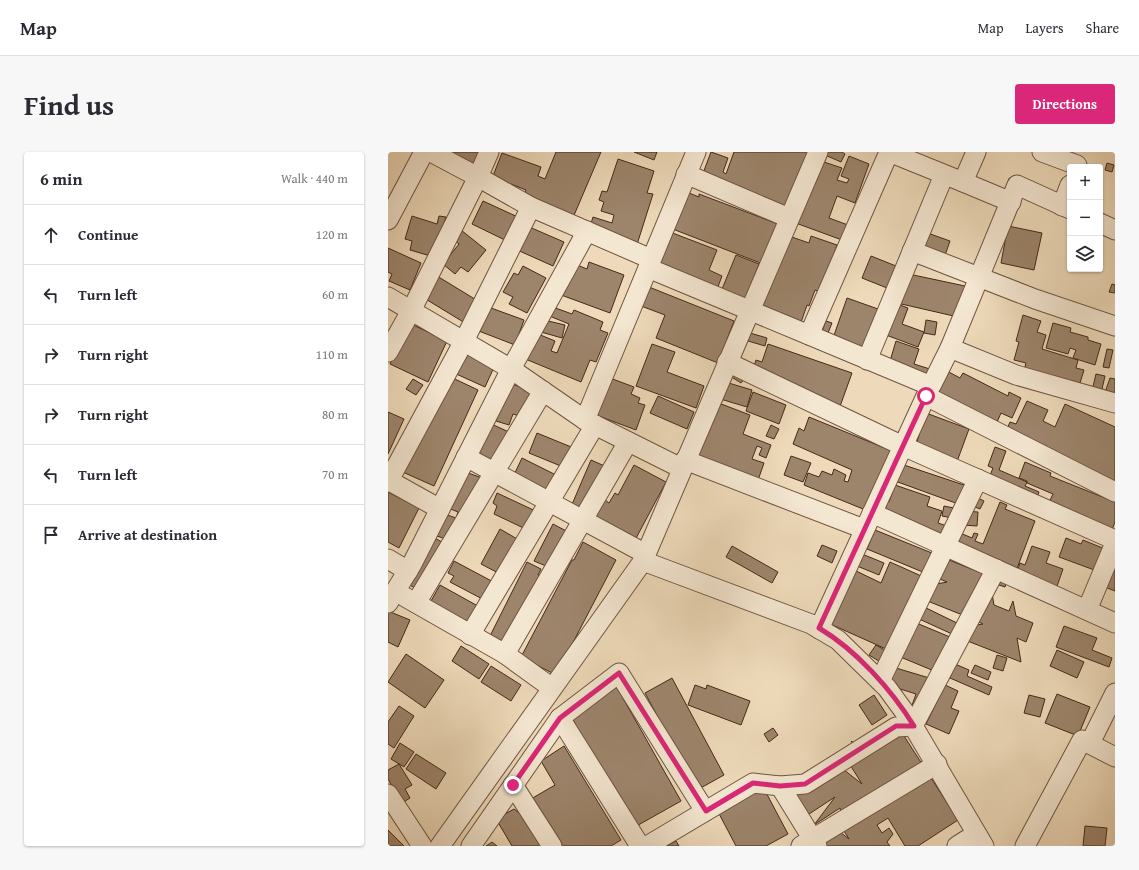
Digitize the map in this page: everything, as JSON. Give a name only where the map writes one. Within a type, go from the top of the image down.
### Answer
[{"type":"street","points":[[388,220],[424,152]]},
{"type":"street","points":[[431,152],[531,207],[587,231],[649,263],[749,310],[867,360],[928,391],[1115,492]]},
{"type":"street","points":[[388,352],[412,309],[489,152]]},
{"type":"street","points":[[470,635],[549,502],[590,423],[649,263],[696,152]]},
{"type":"street","points":[[440,846],[644,557],[818,152]]},
{"type":"street","points":[[809,335],[889,152],[1011,202]]},
{"type":"street","points":[[963,182],[976,152]]},
{"type":"street","points":[[1042,152],[1079,161]]},
{"type":"street","points":[[686,174],[789,218]]},
{"type":"street","points":[[867,360],[944,175]]},
{"type":"street","points":[[819,628],[928,391],[950,348],[1017,185],[1066,208]]},
{"type":"street","points":[[440,509],[388,481],[464,341],[531,207]]},
{"type":"street","points":[[1103,224],[1115,230]]},
{"type":"street","points":[[552,688],[505,654],[416,603],[392,597],[408,571],[511,369],[587,231]]},
{"type":"street","points":[[912,252],[979,278],[1115,326]]},
{"type":"street","points":[[388,297],[412,309],[511,369],[590,423],[628,442],[683,464],[945,546],[1115,623]]},
{"type":"street","points":[[950,348],[1016,375],[1115,403]]},
{"type":"street","points":[[727,362],[903,446],[1115,541],[1087,610]]},
{"type":"street","points":[[416,603],[543,391]]},
{"type":"street","points":[[505,654],[628,442]]},
{"type":"street","points":[[466,457],[582,520],[644,557],[804,621],[819,628],[838,640],[887,688],[914,726],[980,840],[957,846]]},
{"type":"street","points":[[880,681],[978,479]]},
{"type":"street","points":[[388,559],[408,571]]},
{"type":"street","points":[[914,726],[996,569]]},
{"type":"street","points":[[471,846],[560,718],[619,673],[706,811]]},
{"type":"street","points":[[1090,744],[1115,693]]},
{"type":"street","points":[[560,718],[640,846]]},
{"type":"street","points":[[647,846],[753,783],[780,786],[805,784],[896,726],[914,726]]},
{"type":"street","points":[[1025,846],[1082,740],[1115,757]]},
{"type":"street","points":[[780,786],[810,844],[937,764]]},
{"type":"street","points":[[513,785],[552,846]]},
{"type":"street","points":[[388,794],[422,846]]},
{"type":"building","points":[[439,152],[480,152],[475,166]]},
{"type":"building","points":[[556,152],[601,152],[572,220],[522,199],[526,190],[511,184],[509,188],[491,181],[502,153],[541,167],[538,176],[545,179]]},
{"type":"building","points":[[634,152],[657,152],[654,160]]},
{"type":"building","points":[[711,152],[728,158],[723,172],[726,174],[734,152],[808,152],[784,216],[699,184]]},
{"type":"building","points":[[827,152],[842,152],[845,154],[841,162],[825,155]]},
{"type":"building","points":[[849,156],[869,164],[855,203],[837,196],[829,218],[848,225],[842,240],[793,222],[818,160],[842,168],[837,180],[847,183],[849,179],[841,176]]},
{"type":"building","points":[[618,159],[654,171],[647,193],[653,194],[634,254],[586,239],[593,217],[612,223],[614,215],[601,211],[604,202],[599,200],[602,191],[607,192]]},
{"type":"building","points":[[1107,163],[1114,165],[1112,172],[1105,170]]},
{"type":"building","points":[[684,191],[699,197],[699,194],[778,224],[763,264],[670,228]]},
{"type":"building","points":[[483,201],[520,218],[509,242],[472,224]]},
{"type":"building","points":[[412,216],[437,224],[439,216],[446,217],[434,257],[410,250],[412,241],[405,239]]},
{"type":"building","points":[[520,223],[564,242],[553,266],[515,249]]},
{"type":"building","points":[[1008,226],[1042,233],[1034,270],[1001,263]]},
{"type":"building","points":[[461,230],[486,250],[468,272],[461,267],[455,274],[443,264],[459,244],[453,239]]},
{"type":"building","points":[[922,231],[950,241],[941,267],[913,256]]},
{"type":"building","points":[[670,232],[717,250],[709,270],[722,276],[716,292],[656,268]]},
{"type":"building","points":[[789,236],[809,243],[811,236],[837,245],[821,292],[815,290],[809,306],[807,305],[799,328],[760,314]]},
{"type":"building","points":[[388,248],[421,263],[410,290],[389,281],[392,274],[388,272]]},
{"type":"building","points":[[736,255],[759,264],[743,304],[720,294]]},
{"type":"building","points":[[871,256],[896,266],[887,288],[862,278]]},
{"type":"building","points":[[589,262],[624,275],[610,313],[553,292],[572,263],[587,269]]},
{"type":"building","points":[[523,266],[546,278],[527,313],[509,304],[513,297],[503,292],[514,273],[518,275]]},
{"type":"building","points":[[904,273],[965,286],[958,317],[897,303]]},
{"type":"building","points":[[437,276],[478,301],[465,323],[424,298]]},
{"type":"building","points":[[1112,284],[1115,285],[1115,293],[1109,292]]},
{"type":"building","points":[[649,287],[734,321],[718,363],[656,338],[665,315],[641,306]]},
{"type":"building","points":[[847,298],[878,309],[862,355],[831,344]]},
{"type":"building","points":[[480,304],[524,320],[515,345],[471,328]]},
{"type":"building","points":[[897,304],[908,308],[902,324],[924,332],[918,347],[886,335]]},
{"type":"building","points":[[550,306],[572,314],[574,310],[603,322],[600,330],[608,333],[596,362],[590,360],[581,382],[523,358],[538,334],[555,341],[551,351],[557,353],[569,324],[547,315]]},
{"type":"building","points":[[1023,315],[1041,321],[1037,332],[1046,335],[1042,349],[1078,360],[1076,368],[1084,370],[1080,383],[1076,382],[1073,393],[1022,377],[1026,363],[1014,360],[1019,342],[1016,341]]},
{"type":"building","points":[[544,320],[565,325],[562,338],[541,332]]},
{"type":"building","points":[[926,320],[937,322],[935,335],[924,333]]},
{"type":"building","points":[[826,321],[832,323],[828,333],[822,331]]},
{"type":"building","points":[[409,323],[447,341],[428,382],[390,364]]},
{"type":"building","points":[[1053,323],[1071,328],[1070,332],[1088,337],[1088,340],[1101,344],[1095,365],[1073,358],[1076,350],[1070,348],[1068,354],[1046,348]]},
{"type":"building","points":[[750,333],[767,338],[765,346],[748,341]]},
{"type":"building","points":[[896,341],[919,349],[914,364],[933,370],[928,384],[887,371]]},
{"type":"building","points":[[652,344],[675,352],[667,372],[704,386],[696,408],[636,386]]},
{"type":"building","points":[[768,344],[852,373],[838,412],[749,381],[756,360],[762,362]]},
{"type":"building","points":[[452,346],[495,365],[485,387],[443,368]]},
{"type":"building","points":[[1107,349],[1113,350],[1109,368],[1103,367]]},
{"type":"building","points":[[734,370],[745,378],[741,383],[730,376]]},
{"type":"building","points":[[947,371],[960,378],[963,373],[1008,396],[1009,392],[1021,398],[1012,418],[1001,413],[994,429],[934,399]]},
{"type":"building","points":[[440,372],[478,390],[434,486],[396,469]]},
{"type":"building","points":[[1096,374],[1105,376],[1100,398],[1091,395]]},
{"type":"building","points":[[610,378],[634,387],[631,394],[640,398],[638,403],[645,405],[636,430],[596,415]]},
{"type":"building","points":[[1110,378],[1115,379],[1115,402],[1103,398]]},
{"type":"building","points":[[413,379],[423,385],[416,395],[406,389]]},
{"type":"building","points":[[722,381],[752,390],[747,407],[717,398]]},
{"type":"building","points":[[509,383],[535,392],[525,418],[513,414],[509,425],[496,421]]},
{"type":"building","points":[[753,392],[786,405],[779,424],[746,411]]},
{"type":"building","points":[[658,396],[694,412],[687,429],[650,413]]},
{"type":"building","points":[[1027,401],[1048,410],[1043,421],[1055,427],[1065,404],[1115,427],[1115,490],[1004,436],[1010,422],[1016,424]]},
{"type":"building","points":[[716,402],[750,415],[743,434],[771,445],[766,458],[759,455],[762,448],[757,446],[752,459],[764,463],[757,483],[690,456]]},
{"type":"building","points":[[388,412],[404,419],[388,454]]},
{"type":"building","points":[[926,413],[969,429],[955,467],[914,451]]},
{"type":"building","points":[[809,417],[892,451],[868,511],[804,485],[808,473],[819,477],[822,471],[832,475],[834,469],[846,475],[844,481],[848,482],[852,470],[793,444],[799,428],[804,431]]},
{"type":"building","points":[[487,422],[511,433],[496,468],[472,457]]},
{"type":"building","points":[[771,425],[779,429],[774,439],[766,436]]},
{"type":"building","points":[[537,433],[581,451],[573,471],[529,453]]},
{"type":"building","points":[[995,447],[1006,451],[999,470],[1027,482],[1025,486],[1039,492],[1035,503],[987,483],[993,468],[988,466]]},
{"type":"building","points":[[791,456],[811,463],[803,482],[784,475]]},
{"type":"building","points":[[522,458],[566,480],[556,500],[512,479]]},
{"type":"building","points":[[591,460],[616,471],[598,514],[588,510],[570,509]]},
{"type":"building","points":[[1025,462],[1051,473],[1050,476],[1115,502],[1115,522],[1110,535],[1046,509],[1053,494],[1019,478]]},
{"type":"building","points":[[901,464],[967,486],[961,505],[895,481]]},
{"type":"building","points":[[634,465],[666,482],[634,542],[594,520],[605,500],[609,503],[615,493],[618,495]]},
{"type":"building","points":[[458,469],[487,480],[457,543],[434,535],[436,511],[456,518],[458,512],[448,508]]},
{"type":"building","points":[[895,485],[930,497],[927,506],[942,511],[938,523],[950,527],[944,544],[878,521],[885,500],[889,502]]},
{"type":"building","points":[[388,492],[419,508],[399,548],[388,542]]},
{"type":"building","points":[[497,493],[542,514],[534,533],[494,514],[497,506],[493,503]]},
{"type":"building","points":[[974,496],[984,501],[980,509],[970,505]]},
{"type":"building","points":[[1000,502],[1007,505],[1005,509],[1035,521],[1013,579],[956,543],[960,533],[972,538],[974,533],[978,534],[975,541],[983,544]]},
{"type":"building","points":[[944,506],[959,509],[957,519],[942,516]]},
{"type":"building","points":[[964,511],[978,512],[977,526],[963,525]]},
{"type":"building","points":[[553,524],[572,534],[516,649],[490,636],[527,562],[541,569],[538,575],[541,576],[546,566],[534,561]]},
{"type":"building","points":[[500,529],[524,543],[506,577],[481,564]]},
{"type":"building","points":[[875,530],[1006,583],[1005,587],[996,584],[992,593],[994,605],[1009,611],[1013,601],[1016,616],[1033,623],[1026,642],[1017,638],[1021,662],[965,640],[970,626],[983,624],[979,622],[989,597],[965,616],[925,600],[931,585],[947,582],[867,549]]},
{"type":"building","points":[[431,536],[451,547],[422,592],[406,583]]},
{"type":"building","points":[[1066,538],[1081,544],[1083,540],[1105,549],[1097,571],[1059,557]]},
{"type":"building","points":[[583,542],[616,560],[556,675],[521,657]]},
{"type":"building","points":[[822,545],[837,551],[832,563],[817,556]]},
{"type":"building","points":[[732,546],[778,572],[772,583],[726,557]]},
{"type":"building","points":[[1032,546],[1050,552],[1046,563],[1063,569],[1054,595],[1014,582],[1020,563],[1025,565]]},
{"type":"building","points":[[862,554],[884,563],[879,575],[857,566]]},
{"type":"building","points":[[454,561],[499,585],[490,603],[450,582],[454,576],[448,573]]},
{"type":"building","points":[[890,562],[928,579],[895,653],[828,623],[852,569],[881,583]]},
{"type":"building","points":[[1115,564],[1115,591],[1102,586]]},
{"type":"building","points":[[440,585],[485,610],[475,629],[431,601]]},
{"type":"building","points":[[922,606],[957,623],[952,634],[917,618]]},
{"type":"building","points":[[388,611],[410,620],[398,647],[388,642]]},
{"type":"building","points":[[914,622],[950,637],[939,673],[898,656]]},
{"type":"building","points":[[1064,626],[1097,638],[1092,650],[1112,658],[1109,667],[1056,647]]},
{"type":"building","points":[[876,645],[888,652],[882,663],[869,655]]},
{"type":"building","points":[[461,646],[489,664],[479,679],[452,661]]},
{"type":"building","points":[[1057,650],[1084,662],[1077,678],[1050,666]]},
{"type":"building","points":[[406,654],[444,680],[425,708],[388,682]]},
{"type":"building","points":[[997,655],[1007,658],[1003,671],[993,668]]},
{"type":"building","points":[[955,664],[969,670],[967,676],[992,687],[989,695],[950,678]]},
{"type":"building","points":[[886,665],[936,680],[926,712],[911,708],[916,694],[881,683]]},
{"type":"building","points":[[975,665],[991,672],[988,680],[971,673]]},
{"type":"building","points":[[491,666],[521,685],[511,701],[481,682]]},
{"type":"building","points":[[672,678],[724,775],[697,790],[645,693]]},
{"type":"building","points":[[615,684],[681,801],[633,828],[568,711]]},
{"type":"building","points":[[695,685],[706,689],[707,685],[750,701],[741,725],[688,705]]},
{"type":"building","points":[[945,685],[958,691],[951,708],[959,711],[949,734],[926,724]]},
{"type":"building","points":[[1057,694],[1090,707],[1078,736],[1045,723]]},
{"type":"building","points":[[874,695],[887,715],[872,725],[859,705]]},
{"type":"building","points":[[1029,695],[1045,699],[1040,717],[1024,713]]},
{"type":"building","points":[[399,706],[414,716],[394,748],[388,744],[388,722]]},
{"type":"building","points":[[897,725],[958,820],[918,846],[905,846],[888,818],[877,825],[882,833],[889,828],[893,834],[887,842],[890,846],[826,846],[824,842],[840,832],[849,839],[844,831],[840,808],[814,825],[835,797],[806,816],[793,796],[839,766],[862,784],[847,760],[859,752],[851,741],[862,748]]},
{"type":"building","points":[[773,728],[778,735],[769,742],[764,734]]},
{"type":"building","points":[[400,743],[414,752],[404,767],[391,759]]},
{"type":"building","points":[[564,746],[621,840],[611,846],[559,846],[531,799],[555,785],[541,761]]},
{"type":"building","points":[[416,754],[446,773],[436,789],[406,769]]},
{"type":"building","points":[[399,764],[412,785],[405,789],[410,798],[402,803],[388,779],[388,770]]},
{"type":"building","points":[[761,783],[788,834],[766,846],[736,846],[716,808]]},
{"type":"building","points":[[514,809],[527,819],[542,846],[512,846],[496,819]]},
{"type":"building","points":[[1085,826],[1107,828],[1105,846],[1083,846]]},
{"type":"building","points":[[388,830],[404,846],[388,846]]},
{"type":"building","points":[[676,841],[679,846],[667,846]]},
{"type":"building","points":[[492,842],[497,846],[486,846]]},
{"type":"route","points":[[513,785],[560,718],[619,673],[706,811],[753,783],[780,786],[805,784],[896,726],[914,726],[887,688],[838,640],[819,628],[926,396]]}]
